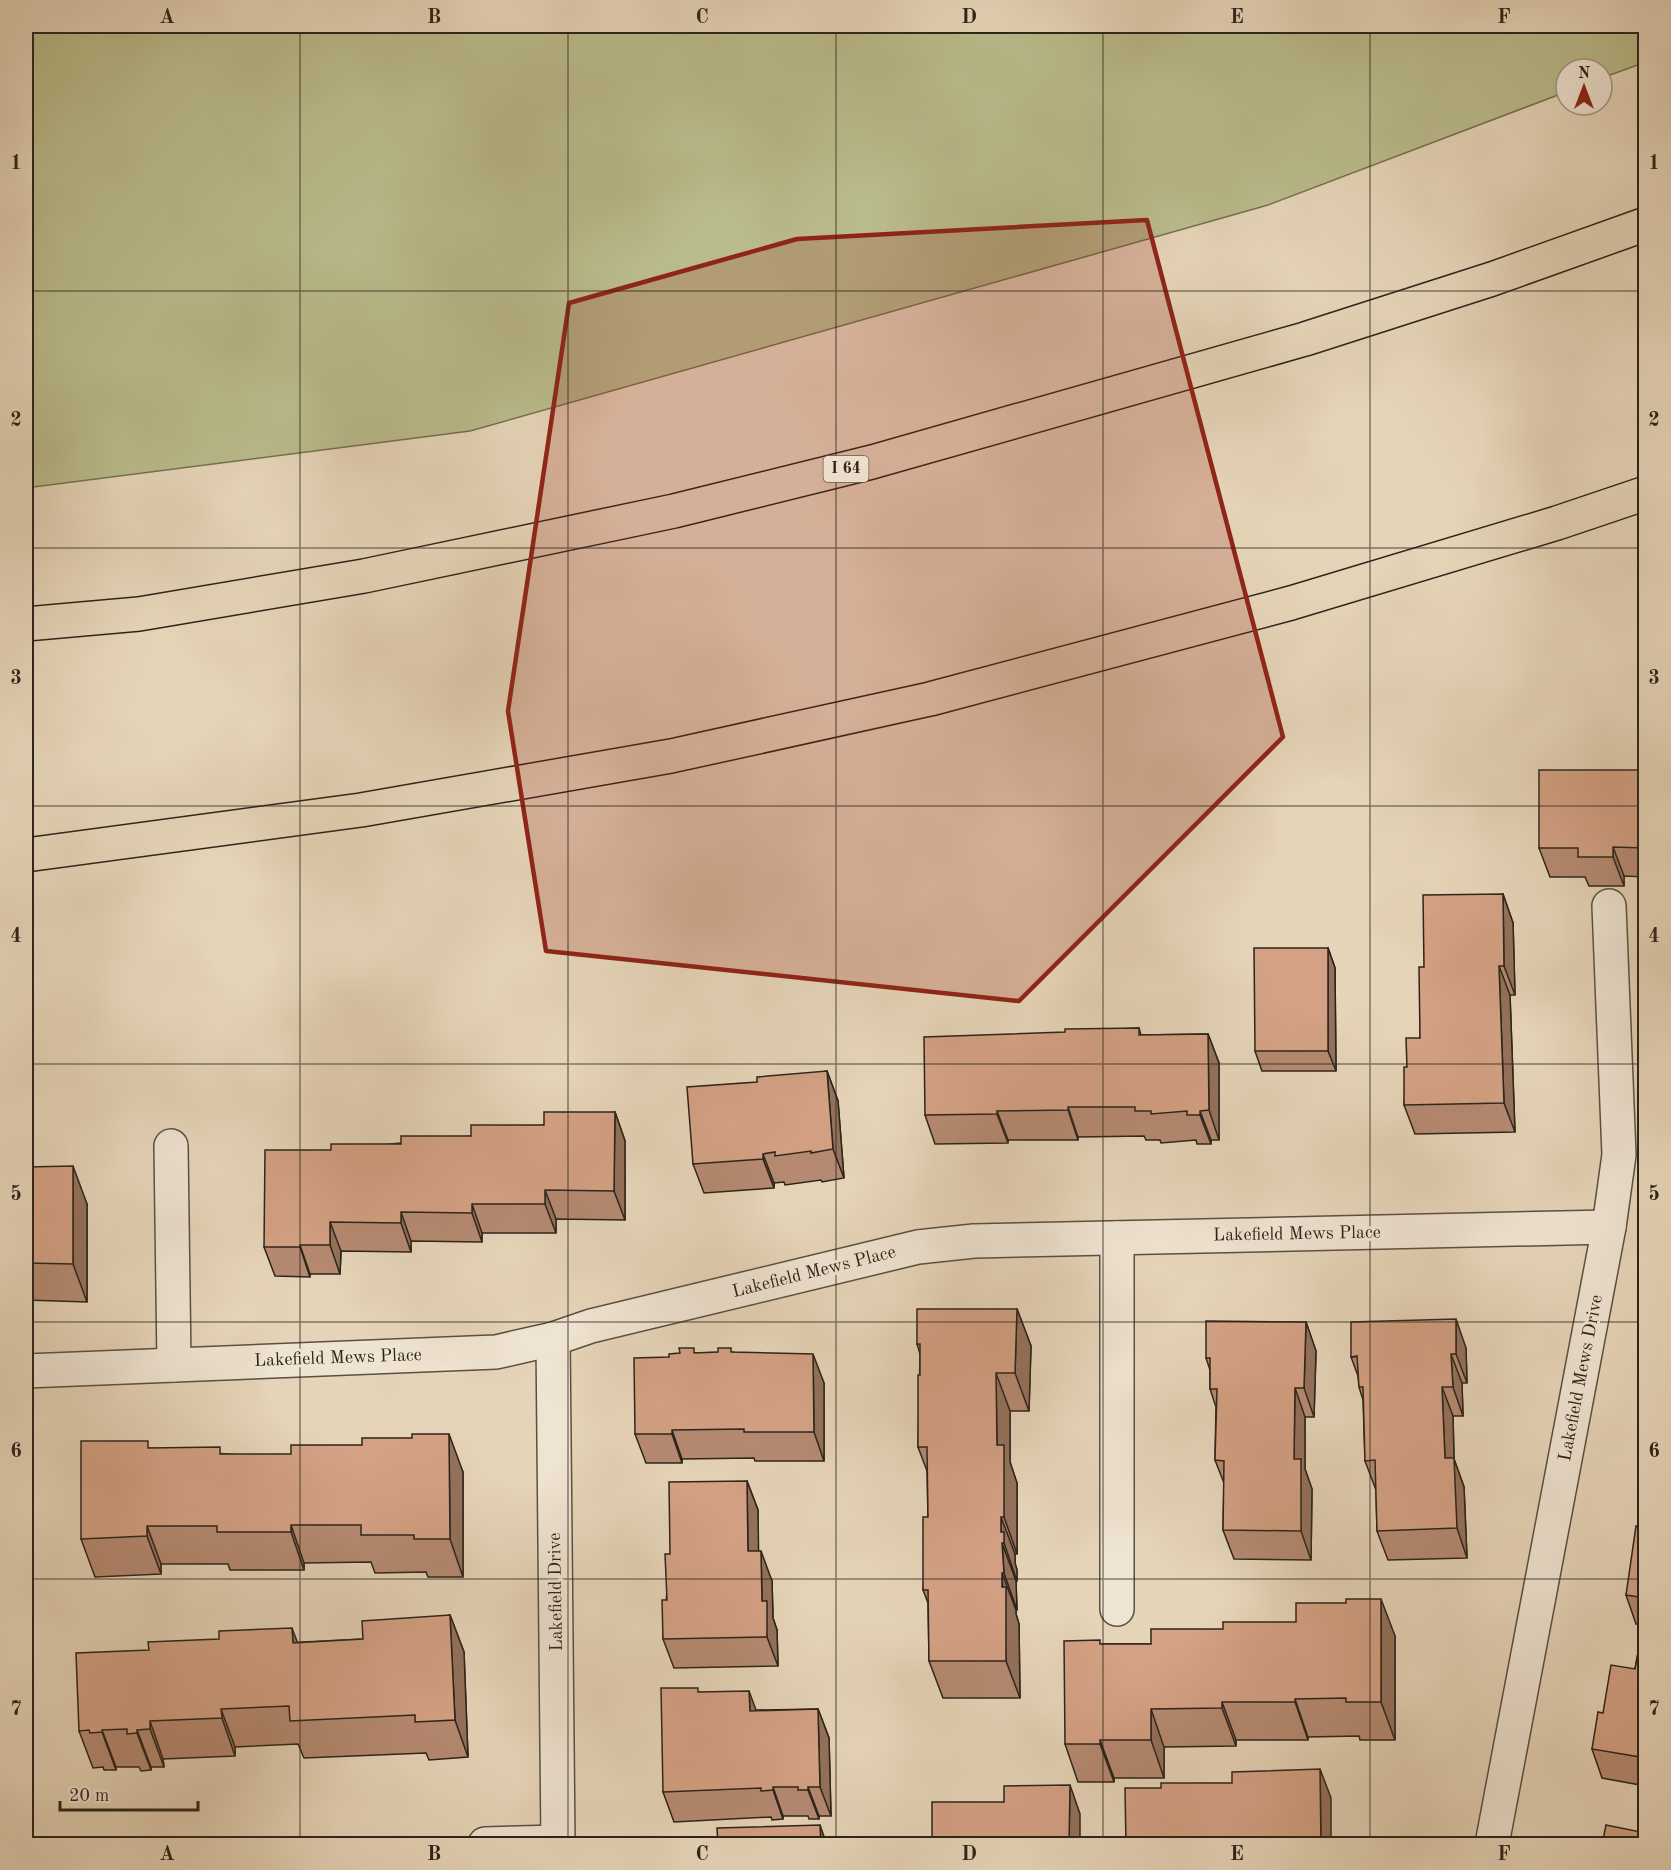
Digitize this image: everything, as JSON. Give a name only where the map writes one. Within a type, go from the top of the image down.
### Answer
[{"type":"highway","name":"I 64","points":[[26,624],[139,614],[364,576],[718,500],[872,462],[1305,339],[1492,279],[1646,224]]},
{"type":"highway","points":[[26,855],[362,810],[671,756],[930,699],[1291,603],[1557,523],[1646,493]]},
{"type":"street","name":"Lakefield Mews Drive","points":[[1492,1845],[1610,1227],[1619,1155],[1610,906]]},
{"type":"street","points":[[171,1146],[174,1365]]},
{"type":"street","name":"Lakefield Mews Place","points":[[26,1371],[496,1352],[553,1339],[591,1326],[918,1247],[974,1241],[1610,1227]]},
{"type":"street","points":[[1118,1238],[1118,1609]]},
{"type":"street","name":"Lakefield Drive","points":[[553,1339],[558,1843]]},
{"type":"street","points":[[485,1845],[558,1843]]},
{"type":"highlighted area","points":[[1147,220],[1283,737],[1019,1001],[546,951],[508,711],[569,303],[797,239]]},
{"type":"green space","points":[[26,26],[1645,26],[1646,62],[1614,74],[1614,57],[1554,57],[1554,97],[1268,205],[470,431],[26,488]]},
{"type":"building","points":[[1539,770],[1646,770],[1646,848],[1613,847],[1613,857],[1578,857],[1578,848],[1539,848]]},
{"type":"building","points":[[1503,894],[1504,966],[1499,966],[1504,1103],[1404,1105],[1404,1067],[1407,1067],[1406,1038],[1420,1038],[1419,967],[1424,967],[1423,895]]},
{"type":"building","points":[[1254,948],[1328,948],[1328,1051],[1255,1051]]},
{"type":"building","points":[[1139,1028],[1139,1035],[1208,1034],[1209,1110],[1200,1111],[1200,1115],[1187,1115],[1187,1111],[1151,1114],[1151,1111],[1135,1111],[1135,1107],[1068,1107],[1068,1110],[997,1111],[997,1114],[925,1115],[924,1037],[1065,1032],[1065,1029]]},
{"type":"building","points":[[827,1071],[833,1149],[775,1156],[775,1152],[763,1154],[763,1159],[693,1164],[687,1087],[757,1082],[757,1077]]},
{"type":"building","points":[[544,1112],[615,1112],[614,1191],[545,1190],[545,1204],[472,1204],[472,1213],[401,1212],[401,1223],[330,1222],[330,1245],[264,1247],[265,1150],[331,1150],[331,1144],[401,1144],[401,1136],[471,1136],[471,1125],[544,1125]]},
{"type":"building","points":[[73,1166],[73,1264],[26,1263],[26,1167]]},
{"type":"building","points":[[917,1309],[1017,1309],[1015,1373],[996,1373],[997,1445],[1004,1445],[1004,1517],[1001,1517],[1001,1532],[1004,1532],[1002,1587],[1006,1587],[1006,1661],[929,1661],[928,1590],[923,1590],[923,1517],[928,1517],[927,1447],[918,1447],[920,1344],[917,1344]]},
{"type":"building","points":[[1456,1319],[1456,1354],[1451,1354],[1453,1387],[1442,1387],[1445,1458],[1454,1458],[1457,1528],[1377,1531],[1375,1460],[1365,1461],[1363,1387],[1359,1387],[1357,1356],[1351,1357],[1351,1322]]},
{"type":"building","points":[[1206,1321],[1306,1322],[1304,1388],[1295,1388],[1294,1459],[1301,1459],[1301,1531],[1223,1530],[1224,1461],[1215,1460],[1217,1389],[1210,1389],[1210,1358],[1206,1358]]},
{"type":"building","points":[[679,1348],[694,1348],[694,1353],[718,1352],[718,1348],[731,1348],[731,1352],[813,1354],[814,1432],[744,1432],[744,1429],[672,1430],[672,1434],[635,1434],[634,1358],[669,1357],[669,1354],[680,1353]]},
{"type":"building","points":[[412,1434],[449,1434],[450,1539],[414,1539],[414,1535],[361,1535],[361,1525],[291,1525],[291,1532],[217,1532],[217,1526],[147,1526],[147,1536],[81,1539],[81,1441],[148,1441],[148,1448],[220,1447],[220,1454],[291,1454],[291,1445],[362,1445],[362,1438],[412,1438]]},
{"type":"building","points":[[747,1481],[748,1551],[761,1551],[762,1601],[767,1601],[767,1637],[663,1639],[662,1600],[667,1600],[665,1554],[670,1554],[669,1482]]},
{"type":"building","points":[[1636,1526],[1646,1528],[1646,1598],[1626,1595]]},
{"type":"building","points":[[1346,1599],[1381,1599],[1381,1702],[1346,1702],[1346,1698],[1295,1699],[1295,1702],[1222,1702],[1222,1708],[1151,1709],[1151,1740],[1100,1740],[1100,1744],[1065,1744],[1064,1641],[1100,1640],[1100,1644],[1151,1644],[1151,1629],[1223,1629],[1223,1622],[1296,1622],[1296,1603],[1346,1603]]},
{"type":"building","points":[[1646,1611],[1646,1758],[1592,1749],[1598,1712],[1603,1713],[1611,1665],[1635,1669]]},
{"type":"building","points":[[450,1615],[455,1720],[415,1722],[415,1715],[290,1721],[289,1706],[221,1709],[222,1718],[150,1721],[150,1729],[137,1730],[137,1733],[127,1734],[127,1729],[90,1733],[89,1730],[79,1731],[76,1653],[149,1650],[148,1642],[219,1639],[219,1631],[292,1628],[293,1643],[363,1639],[362,1621]]},
{"type":"building","points":[[661,1688],[698,1688],[698,1692],[749,1691],[750,1711],[818,1709],[820,1787],[808,1787],[808,1790],[798,1790],[798,1787],[773,1787],[773,1790],[761,1791],[761,1788],[663,1792]]},
{"type":"building","points":[[1320,1769],[1321,1845],[1126,1845],[1125,1788],[1161,1788],[1161,1783],[1232,1783],[1232,1772]]},
{"type":"building","points":[[1070,1785],[1069,1845],[932,1845],[932,1802],[1004,1802],[1004,1786]]},
{"type":"building","points":[[820,1825],[821,1845],[718,1845],[717,1828]]},
{"type":"building","points":[[1606,1825],[1646,1833],[1646,1845],[1602,1845]]}]
